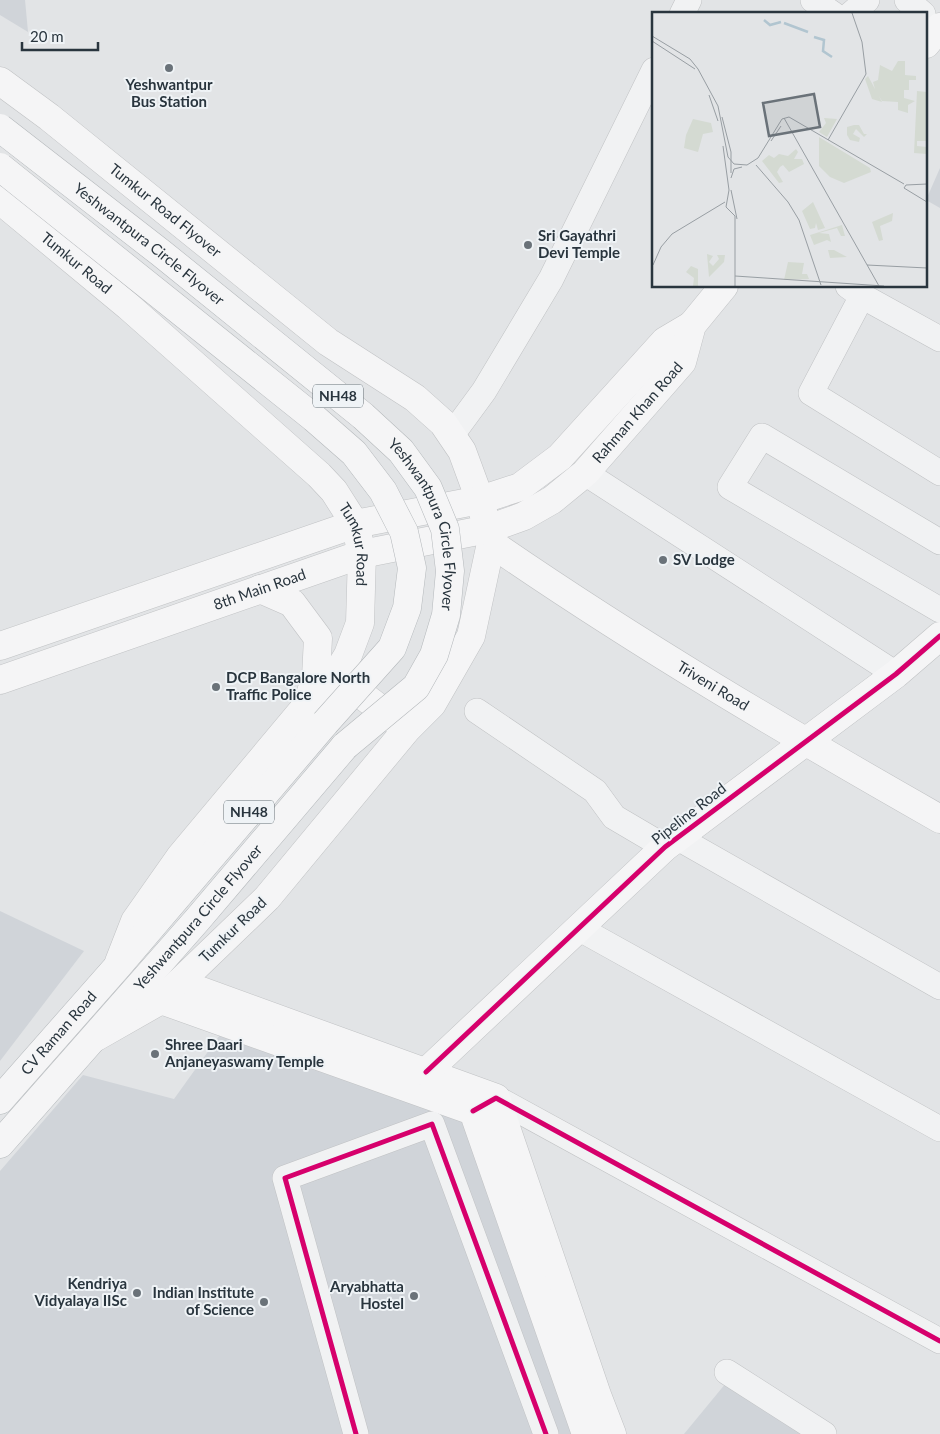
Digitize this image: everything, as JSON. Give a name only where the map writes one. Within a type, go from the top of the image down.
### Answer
[{"type":"main road","points":[[928,42],[940,27]]},
{"type":"main road","name":"Tumkur Road Flyover","points":[[0,81],[49,117],[328,342]]},
{"type":"main road","name":"Yeshwantpura Circle Flyover","points":[[0,128],[160,253],[363,416],[401,451],[428,488],[445,529],[450,571],[446,615],[434,655],[416,687],[345,746],[95,1038]]},
{"type":"main road","name":"Yeshwantpura Circle Flyover","points":[[0,167],[314,418],[354,453],[383,491],[404,532],[412,568],[407,608],[392,648],[316,714],[118,966]]},
{"type":"main road","name":"Tumkur Road","points":[[0,200],[128,306],[319,475],[334,491],[355,524],[362,554],[360,623],[348,655],[316,714]]},
{"type":"main road","name":"Rahman Khan Road","points":[[524,516],[552,500],[584,474],[682,362],[692,325],[722,288]]},
{"type":"main road","name":"8th Main Road","points":[[0,646],[355,524],[480,500],[520,487],[560,457],[665,342],[692,325]]},
{"type":"main road","name":"Tumkur Road","points":[[95,1038],[170,992],[267,898],[432,704],[471,636],[489,536],[480,500],[462,451],[443,423],[415,398],[328,342]]},
{"type":"main road","name":"8th Main Road","points":[[0,680],[362,554],[489,536],[524,516]]},
{"type":"main road","name":"Triveni Road","points":[[489,536],[581,606],[804,742],[940,819]]},
{"type":"main road","points":[[260,589],[292,603],[318,638],[316,714]]},
{"type":"main road","name":"Pipeline Road","points":[[426,1072],[672,843],[896,674],[940,636]]},
{"type":"main road","points":[[336,674],[408,730]]},
{"type":"main road","name":"CV Raman Road","points":[[0,1100],[118,966]]},
{"type":"main road","points":[[170,992],[426,1072],[496,1098],[597,1396],[612,1434]]},
{"type":"main road","points":[[170,992],[473,1111],[586,1434]]},
{"type":"main road","name":"CV Raman Road","points":[[0,1144],[95,1038]]},
{"type":"street","points":[[683,12],[689,0]]},
{"type":"street","points":[[813,0],[830,12]]},
{"type":"street","points":[[853,12],[867,0]]},
{"type":"street","points":[[907,0],[921,12]]},
{"type":"street","points":[[928,18],[940,27]]},
{"type":"street","points":[[452,436],[484,391],[551,279],[652,74]]},
{"type":"street","points":[[940,339],[855,291],[810,393],[940,472]]},
{"type":"street","points":[[940,542],[762,436],[730,487],[940,610]]},
{"type":"street","points":[[584,474],[896,674]]},
{"type":"street","points":[[477,711],[595,792],[614,817],[672,843],[940,987]]},
{"type":"street","points":[[580,929],[940,1129]]},
{"type":"street","points":[[473,1111],[496,1098],[940,1341]]},
{"type":"street","points":[[356,1434],[285,1178],[432,1124],[546,1434]]},
{"type":"street","points":[[727,1372],[824,1434]]},
{"type":"shaded area","points":[[0,0],[25,0],[28,32],[0,15]]},
{"type":"shaded area","points":[[940,168],[940,208],[928,201],[928,195]]},
{"type":"shaded area","points":[[0,911],[84,951],[0,1061]]},
{"type":"shaded area","name":"Indian Institute of Science","points":[[222,1032],[461,1116],[576,1434],[0,1434],[0,1171],[83,1075],[174,1099]]},
{"type":"shaded area","points":[[726,1383],[803,1434],[684,1434]]},
{"type":"cycle path","points":[[426,1072],[665,847],[896,674],[940,636]]},
{"type":"cycle path","points":[[473,1111],[496,1098],[940,1341]]},
{"type":"cycle path","points":[[356,1434],[285,1178],[432,1124],[546,1434]]},
{"type":"place","name":"Yeshwantpur Bus Station","points":[[169,68]]},
{"type":"place","name":"Sri Gayathri Devi Temple","points":[[528,245]]},
{"type":"place","name":"SV Lodge","points":[[663,560]]},
{"type":"place","name":"DCP Bangalore North Traffic Police","points":[[216,687]]},
{"type":"place","name":"Shree Daari Anjaneyaswamy Temple","points":[[155,1054]]},
{"type":"place","name":"Kendriya Vidyalaya IISc","points":[[137,1293]]},
{"type":"place","name":"Aryabhatta Hostel","points":[[414,1296]]},
{"type":"place","name":"Indian Institute of Science","points":[[264,1302]]}]
